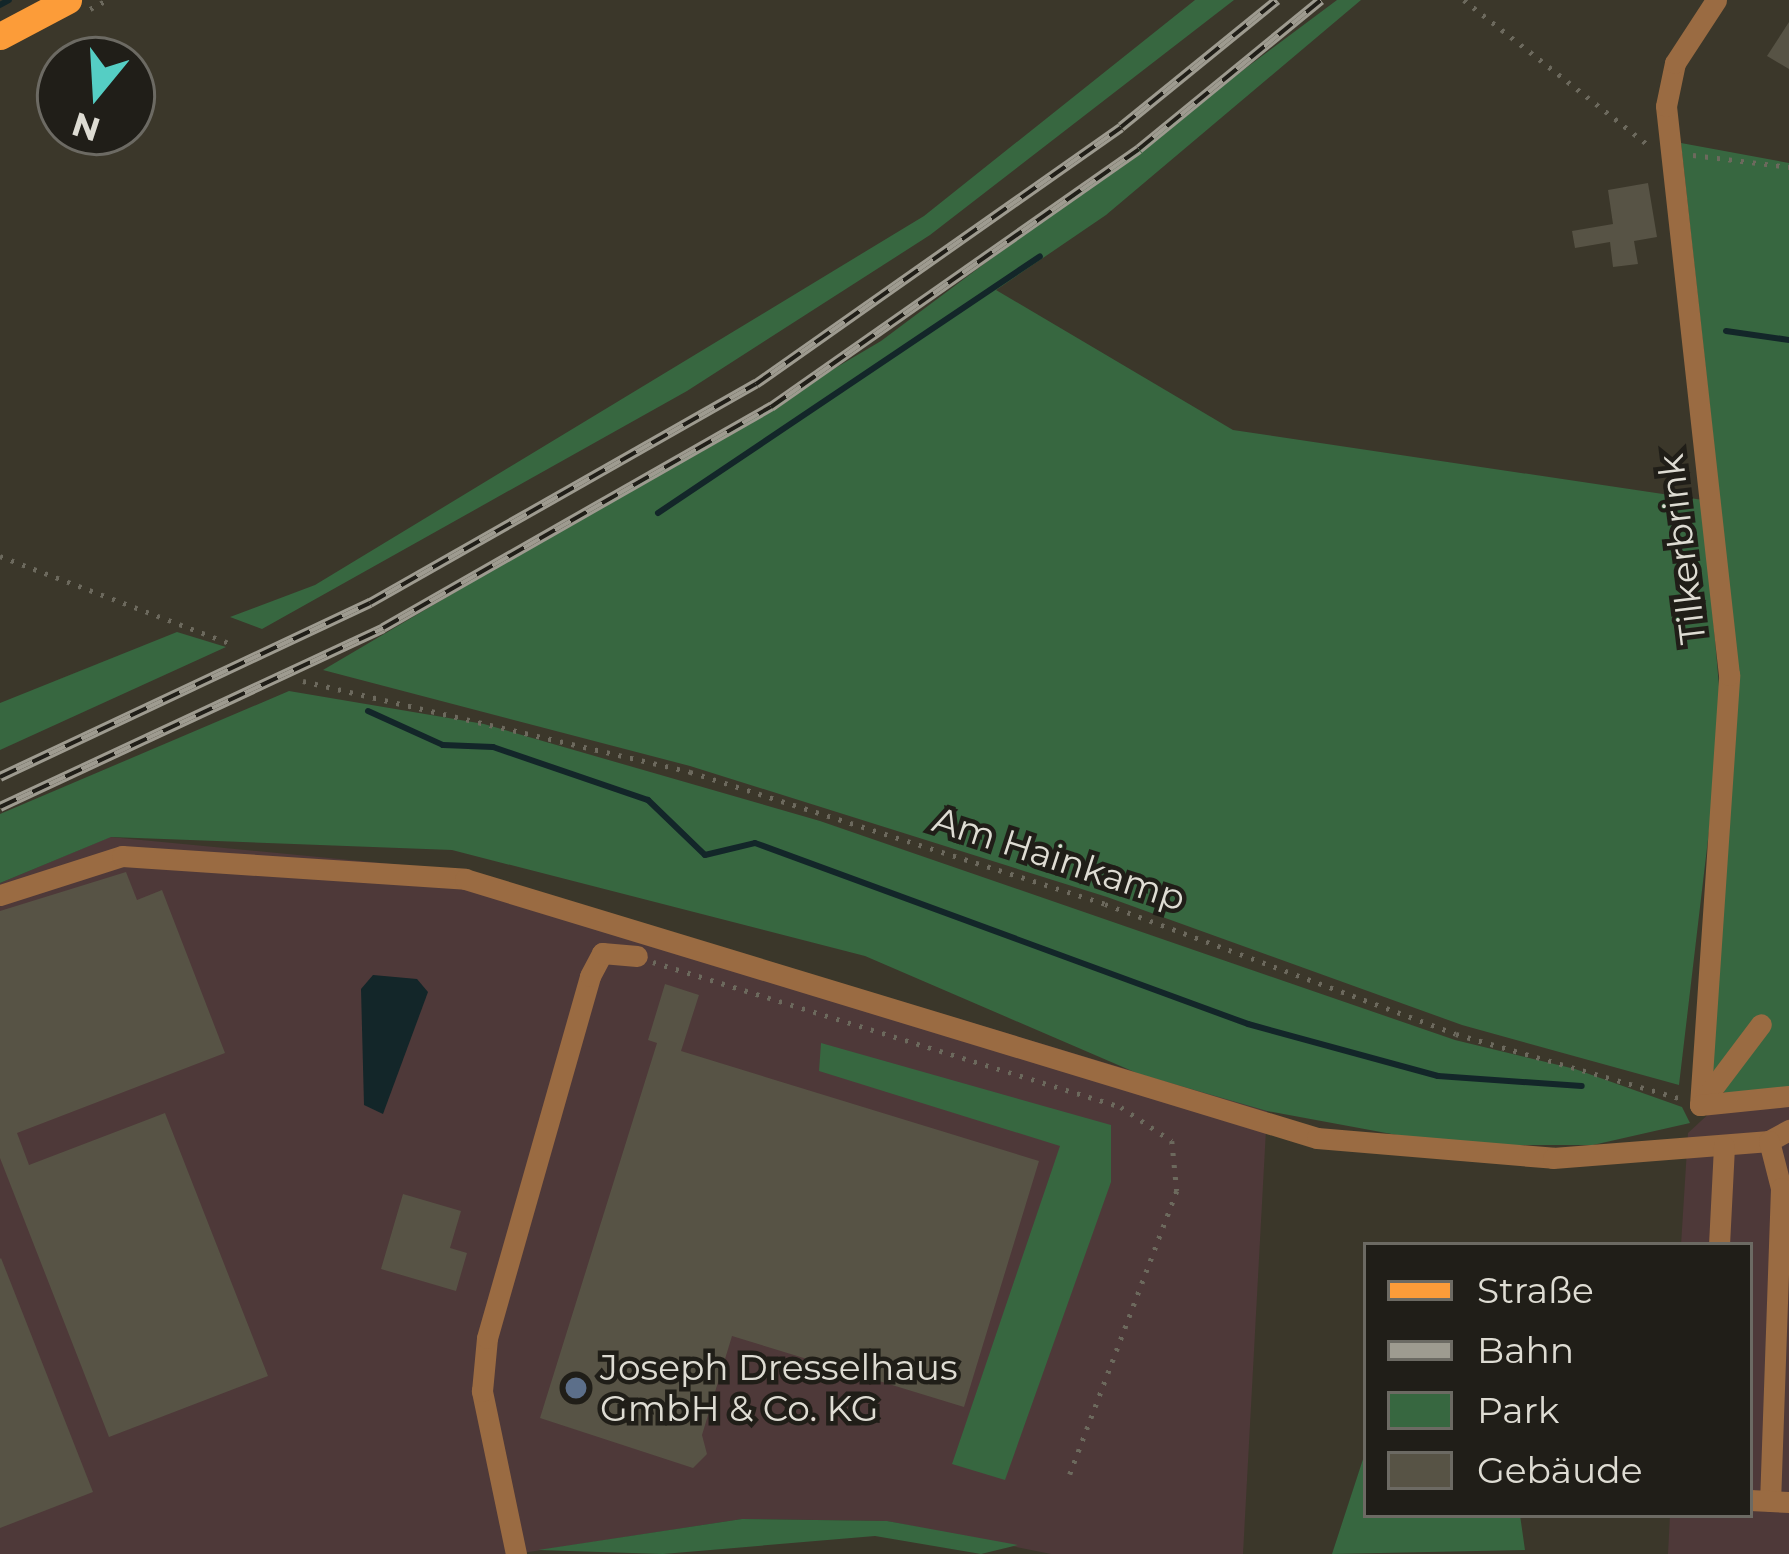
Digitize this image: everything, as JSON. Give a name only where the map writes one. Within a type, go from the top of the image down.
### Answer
[{"type":"main road","points":[[0,36],[68,0]]},
{"type":"street","name":"Tilkerbrink","points":[[1700,1105],[1730,675],[1669,152],[1675,63],[1716,0]]},
{"type":"street","points":[[0,895],[122,856],[465,879],[1317,1138],[1444,1156],[1724,1146],[1779,1135],[1770,1501]]},
{"type":"street","points":[[516,1554],[482,1391],[487,1338],[590,976],[602,953],[637,956]]},
{"type":"street","points":[[1700,1105],[1762,1024]]},
{"type":"street","points":[[1700,1105],[1789,1096]]},
{"type":"street","points":[[1720,1242],[1724,1146]]},
{"type":"path","points":[[1464,0],[1669,152],[1789,166]]},
{"type":"path","points":[[0,556],[234,645]]},
{"type":"path","name":"Am Hainkamp","points":[[303,681],[690,772],[1105,904],[1456,1034],[1700,1105]]},
{"type":"path","points":[[637,956],[1121,1107],[1172,1141],[1177,1191],[1070,1474]]},
{"type":"shaded area","points":[[110,837],[464,871],[1267,1111],[1243,1554],[1051,1554],[887,1521],[742,1519],[516,1554],[0,1554],[0,883]]},
{"type":"shaded area","points":[[1789,1087],[1789,1554],[1668,1554],[1670,1518],[1753,1518],[1753,1242],[1681,1242],[1688,1133],[1728,1096]]},
{"type":"green space","points":[[1195,0],[1234,0],[930,235],[687,391],[262,629],[230,617],[315,585],[924,216]]},
{"type":"green space","points":[[1337,0],[1361,0],[1106,215],[996,290],[1233,430],[1703,500],[1722,721],[1679,1085],[1462,1025],[1107,897],[690,766],[323,670],[881,341]]},
{"type":"green space","points":[[1681,143],[1789,163],[1789,1087],[1728,1096],[1705,1074],[1739,676]]},
{"type":"green space","points":[[177,632],[226,647],[0,750],[0,703]]},
{"type":"green space","points":[[289,691],[484,724],[820,821],[1455,1040],[1575,1069],[1682,1107],[1690,1123],[1593,1145],[1451,1145],[1267,1111],[1139,1074],[865,956],[452,850],[111,837],[0,883],[0,814]]},
{"type":"green space","points":[[821,1043],[1111,1125],[1111,1182],[1005,1480],[952,1464],[1060,1146],[819,1071]]},
{"type":"green space","points":[[1363,1459],[1363,1518],[1520,1518],[1525,1550],[1332,1554]]},
{"type":"green space","points":[[742,1519],[887,1521],[1018,1545],[981,1554],[875,1536],[663,1554],[538,1550]]},
{"type":"water","points":[[373,975],[417,979],[428,992],[383,1114],[364,1105],[361,989]]},
{"type":"building","points":[[1789,22],[1789,69],[1767,56]]},
{"type":"building","points":[[1648,183],[1657,237],[1634,241],[1638,264],[1613,267],[1610,242],[1575,248],[1572,231],[1613,224],[1608,190]]},
{"type":"building","points":[[126,872],[137,900],[162,890],[225,1053],[17,1133],[29,1165],[165,1113],[268,1376],[109,1437],[0,1158],[0,911]]},
{"type":"building","points":[[665,984],[699,995],[681,1051],[1039,1161],[964,1407],[732,1336],[702,1435],[707,1454],[693,1468],[540,1418],[657,1043],[648,1040]]},
{"type":"building","points":[[403,1194],[461,1211],[450,1248],[467,1253],[456,1291],[381,1269]]},
{"type":"building","points":[[0,1259],[93,1492],[0,1528]]},
{"type":"waterway","points":[[0,5],[9,0]]},
{"type":"waterway","points":[[658,513],[1040,256]]},
{"type":"waterway","points":[[1726,331],[1789,340]]},
{"type":"waterway","points":[[368,711],[443,745],[493,747],[648,800],[705,855],[755,843],[1248,1024],[1438,1076],[1582,1086]]},
{"type":"railway","points":[[0,777],[370,603],[756,384],[1121,127],[1277,0]]},
{"type":"railway","points":[[0,807],[383,628],[771,407],[1139,149],[1321,0]]},
{"type":"place","name":"Joseph Dresselhaus GmbH & Co. KG","points":[[576,1388]]}]
